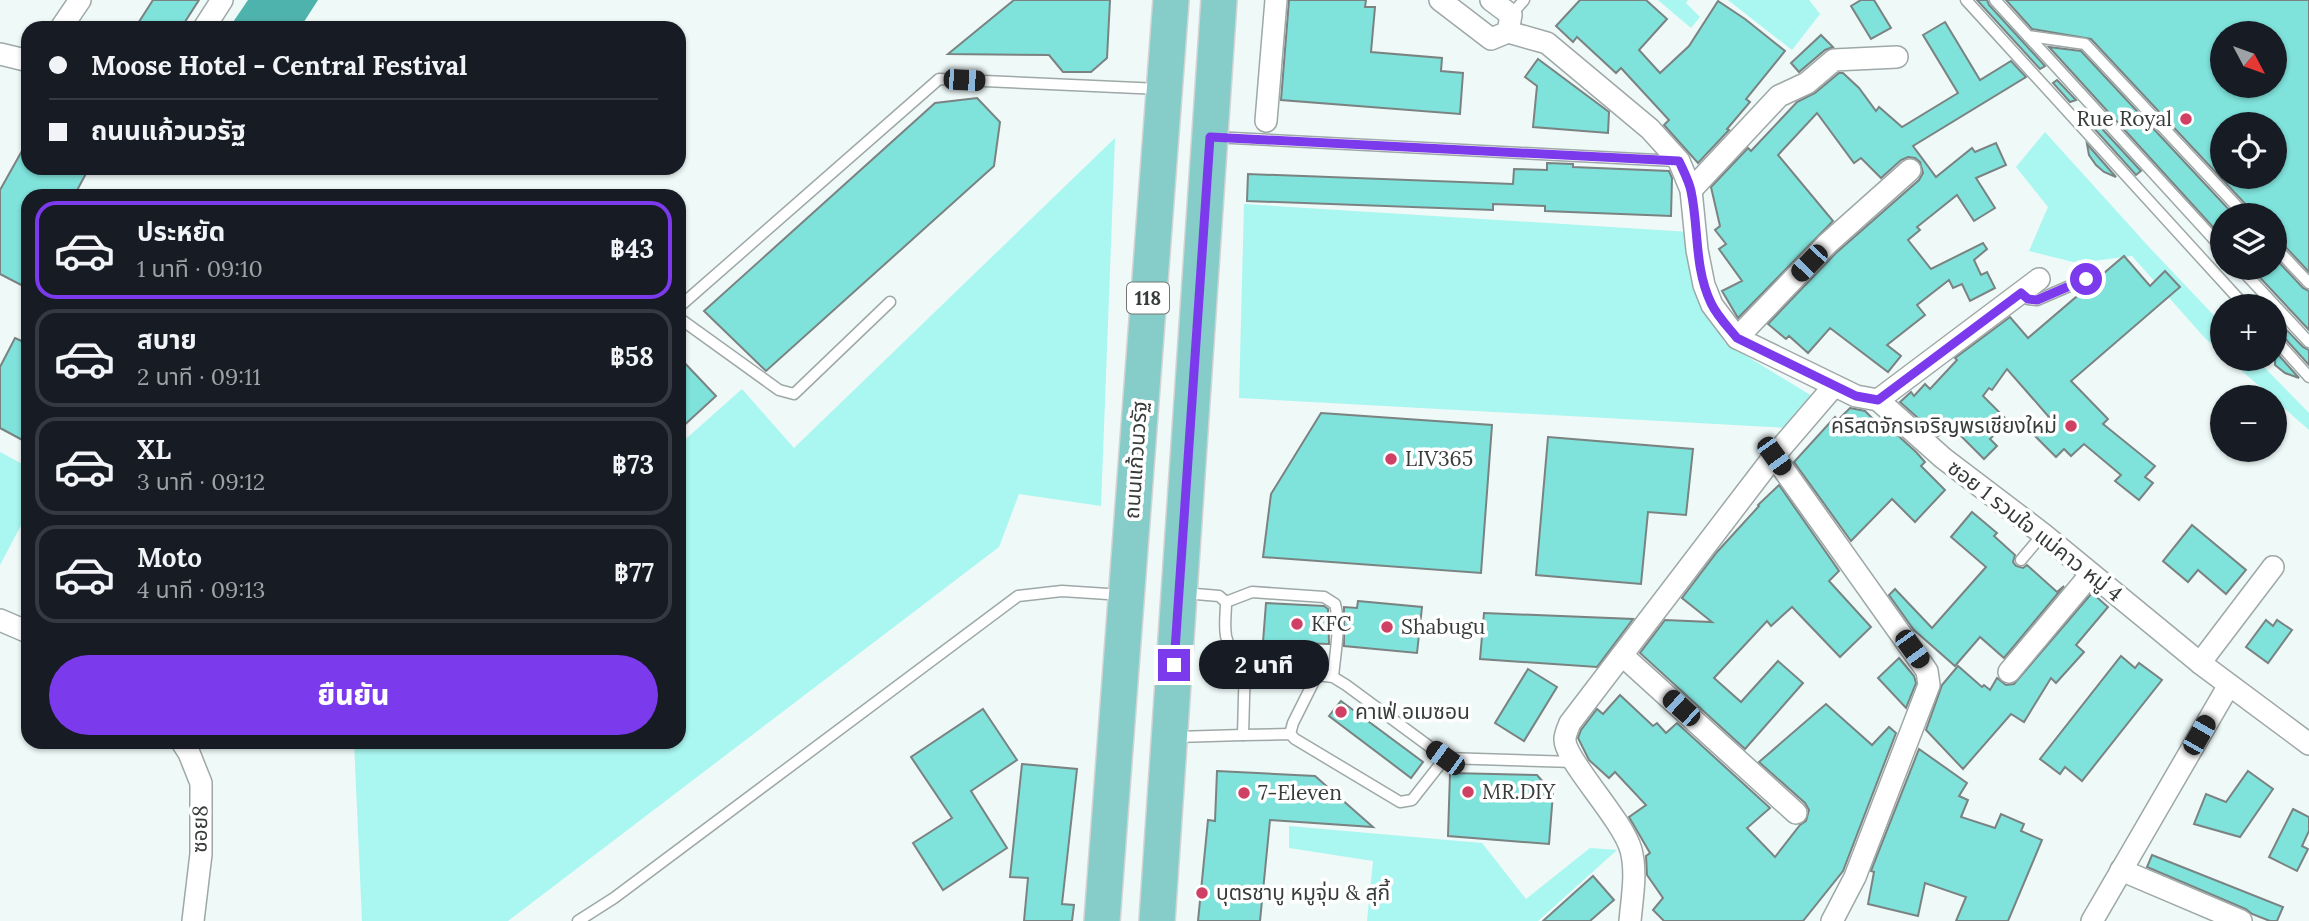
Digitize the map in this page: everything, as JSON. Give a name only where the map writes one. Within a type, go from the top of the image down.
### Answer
[{"type":"main road","name":"ถนนแก้วนวรัฐ","points":[[1102,921],[1171,0]]},
{"type":"main road","name":"118","points":[[1157,921],[1219,0]]},
{"type":"main road","points":[[1126,595],[1179,593]]},
{"type":"street","points":[[66,21],[80,0]]},
{"type":"street","points":[[208,21],[222,0]]},
{"type":"street","points":[[1266,121],[1276,0]]},
{"type":"street","points":[[1440,0],[1491,39],[1514,16],[1491,0]]},
{"type":"street","name":"ซอย 1 รวมใจ แม่คาว หมู่ 4","points":[[1514,16],[1650,129],[1679,161],[1691,190],[1697,250],[1704,285],[1712,305],[1737,338],[1856,396],[1878,400],[1943,458],[2043,534],[2200,663],[2309,744]]},
{"type":"street","points":[[0,54],[21,59]]},
{"type":"street","points":[[1691,190],[1779,96],[1807,83],[1834,60],[1897,57]]},
{"type":"street","points":[[1737,338],[1827,244],[1910,170]]},
{"type":"street","points":[[1878,400],[2039,279]]},
{"type":"street","points":[[1630,921],[1634,876],[1631,851],[1620,824],[1574,762],[1564,740],[1570,723],[1774,456],[1834,386]]},
{"type":"street","points":[[1774,456],[1927,671],[1929,685],[1855,877],[1832,921]]},
{"type":"street","points":[[2200,663],[2273,567]]},
{"type":"street","points":[[2009,672],[2091,574]]},
{"type":"street","points":[[0,620],[21,629]]},
{"type":"street","points":[[1623,656],[1796,813]]},
{"type":"street","points":[[2092,921],[2229,685]]},
{"type":"street","name":"ซอย8","points":[[185,749],[201,783],[201,854],[193,921]]},
{"type":"street","points":[[2121,870],[2241,921]]},
{"type":"lane","points":[[1966,0],[2234,294]]},
{"type":"lane","points":[[1995,0],[2210,235]]},
{"type":"lane","points":[[2028,36],[2085,44],[2234,203]]},
{"type":"lane","points":[[686,301],[939,79],[1164,89]]},
{"type":"lane","points":[[1210,137],[1679,161]]},
{"type":"lane","points":[[2287,260],[2309,283]]},
{"type":"lane","points":[[2021,293],[2028,299],[2037,300],[2086,279]]},
{"type":"lane","points":[[2252,280],[2309,342]]},
{"type":"lane","points":[[686,323],[779,390],[793,394],[890,302]]},
{"type":"lane","points":[[2287,352],[2309,377]]},
{"type":"lane","points":[[2021,560],[2043,534]]},
{"type":"lane","points":[[578,921],[614,898],[1018,596],[1062,591],[1126,595]]},
{"type":"lane","points":[[1226,602],[1252,592],[1324,597],[1335,604],[1338,628],[1333,677]]},
{"type":"lane","points":[[1179,593],[1219,596],[1226,602],[1227,638],[1245,661],[1256,666],[1333,677],[1445,758],[1574,762]]},
{"type":"lane","points":[[1243,735],[1245,661]]},
{"type":"lane","points":[[1290,734],[1317,675]]},
{"type":"lane","points":[[1169,738],[1290,734],[1400,802],[1412,800],[1445,758]]},
{"type":"shaded area","points":[[248,0],[318,0],[304,21],[234,21]]},
{"type":"shaded area","points":[[1658,0],[1688,0],[1686,3],[1700,17],[1691,28]]},
{"type":"shaded area","points":[[1728,0],[1809,0],[1820,14],[1792,50]]},
{"type":"shaded area","points":[[2045,132],[2210,311],[2210,343],[2132,256],[2077,263],[2029,251],[2048,207],[2016,167]]},
{"type":"shaded area","points":[[1115,138],[1101,506],[1019,494],[999,547],[508,921],[362,921],[354,749],[686,749],[686,439],[742,389],[794,448]]},
{"type":"shaded area","points":[[1244,204],[1690,232],[1695,289],[1725,343],[1812,396],[1788,428],[1239,398]]},
{"type":"shaded area","points":[[2242,371],[2268,371],[2282,385],[2258,385]]},
{"type":"shaded area","points":[[2287,391],[2309,413],[2309,430],[2287,411]]},
{"type":"shaded area","points":[[0,452],[21,463],[21,525],[0,565]]},
{"type":"shaded area","points":[[1289,826],[1482,843],[1526,899],[1590,848],[1617,850],[1538,921],[1367,921],[1373,861],[1289,848]]},
{"type":"building","points":[[153,0],[199,0],[186,21],[140,21]]},
{"type":"building","points":[[1014,0],[1110,0],[1107,58],[1091,72],[1063,72],[1049,55],[948,54]]},
{"type":"building","points":[[1289,0],[1366,0],[1365,7],[1375,7],[1371,52],[1442,58],[1441,71],[1463,73],[1460,114],[1281,100]]},
{"type":"building","points":[[1580,0],[1646,0],[1667,19],[1639,50],[1660,73],[1689,46],[1718,1],[1785,51],[1746,99],[1750,102],[1727,129],[1729,130],[1698,163],[1664,125],[1669,120],[1621,68],[1616,73],[1577,37],[1573,42],[1556,26]]},
{"type":"building","points":[[1861,0],[1874,0],[1891,28],[1871,39],[1851,6]]},
{"type":"building","points":[[1977,0],[1987,0],[2045,66],[2040,69]]},
{"type":"building","points":[[2006,0],[2309,0],[2309,272],[2287,248],[2287,203],[2244,203],[2231,189],[2287,189],[2287,112],[2210,112],[2210,166],[2091,39],[2032,29]]},
{"type":"building","points":[[1945,22],[1980,80],[2011,61],[2026,77],[1913,146],[1936,177],[1972,148],[1975,152],[1996,143],[2006,165],[1976,178],[1995,208],[1974,221],[1957,195],[1917,227],[1920,230],[1908,240],[1931,269],[1983,243],[1987,249],[1974,260],[1981,275],[1987,272],[1995,288],[1970,301],[1962,284],[1953,288],[1949,280],[1917,305],[1925,315],[1887,345],[1901,356],[1888,372],[1830,328],[1808,353],[1789,336],[1786,339],[1768,324],[1836,253],[1919,180],[1923,173],[1920,162],[1915,158],[1901,160],[1881,178],[1861,158],[1854,163],[1817,113],[1778,155],[1833,221],[1738,318],[1722,291],[1742,281],[1719,249],[1726,244],[1715,230],[1720,226],[1711,187],[1748,148],[1751,151],[1797,102],[1815,93],[1839,73],[1843,73],[1859,88],[1876,111],[1879,107],[1902,127],[1958,93],[1923,35]]},
{"type":"building","points":[[1821,35],[1833,47],[1825,50],[1799,72],[1791,63]]},
{"type":"building","points":[[2049,47],[2081,51],[2223,203],[2210,203],[2210,224]]},
{"type":"building","points":[[1538,59],[1609,112],[1608,133],[1533,127],[1537,86],[1525,77]]},
{"type":"building","points":[[2057,80],[2076,100],[2070,102],[2053,83]]},
{"type":"building","points":[[977,98],[1000,122],[994,166],[766,371],[704,311],[935,103]]},
{"type":"building","points":[[2093,119],[2141,171],[2136,175],[2091,125]]},
{"type":"building","points":[[2087,144],[2116,177],[2096,165],[2089,155]]},
{"type":"building","points":[[21,152],[21,175],[85,175],[78,189],[21,189],[21,285],[0,274],[0,190]]},
{"type":"building","points":[[1547,163],[1573,164],[1573,167],[1669,171],[1672,178],[1671,216],[1545,211],[1545,206],[1493,204],[1493,210],[1247,201],[1248,174],[1513,184],[1514,169],[1547,170]]},
{"type":"building","points":[[2124,256],[2150,286],[2165,271],[2180,287],[2071,381],[2108,419],[2103,424],[2155,466],[2145,477],[2153,483],[2139,500],[2115,481],[2121,475],[2084,444],[2071,456],[2064,449],[2056,457],[2033,434],[2049,417],[2007,369],[1992,390],[1989,388],[1983,396],[2008,421],[1990,439],[1997,446],[1984,459],[1951,426],[1938,436],[1900,402],[1911,392],[1914,396],[1925,384],[1930,389],[1957,360],[1955,358],[2010,317],[2028,338]]},
{"type":"building","points":[[2287,271],[2309,291],[2309,330],[2287,306],[2287,294],[2275,294],[2262,280],[2287,280]]},
{"type":"building","points":[[2287,330],[2309,350],[2309,365],[2287,341]]},
{"type":"building","points":[[15,338],[21,341],[21,439],[0,428],[0,367]]},
{"type":"building","points":[[686,364],[716,396],[686,424]]},
{"type":"building","points":[[2287,364],[2299,378],[2282,371],[2287,371]]},
{"type":"building","points":[[1850,408],[1865,411],[1878,424],[1882,421],[1916,452],[1925,462],[1921,466],[1945,490],[1915,522],[1892,499],[1851,541],[1794,462],[1835,417],[1838,420]]},
{"type":"building","name":"LIV365","points":[[1321,413],[1492,425],[1481,573],[1263,557],[1271,494]]},
{"type":"building","points":[[1548,437],[1693,449],[1686,515],[1648,512],[1641,584],[1536,575]]},
{"type":"building","points":[[1779,485],[1839,571],[1829,581],[1871,627],[1840,657],[1792,607],[1771,626],[1767,621],[1714,678],[1741,702],[1778,661],[1803,683],[1745,749],[1640,653],[1665,620],[1712,622],[1682,598],[1717,552]]},
{"type":"building","points":[[1972,512],[1997,533],[1994,536],[2015,555],[2013,562],[2016,566],[2023,568],[2027,565],[2057,592],[2064,586],[2004,658],[1980,637],[1955,666],[1914,630],[1889,595],[1895,589],[1932,628],[1986,567],[1951,537]]},
{"type":"building","points":[[2192,525],[2246,570],[2226,594],[2198,570],[2188,582],[2163,561]]},
{"type":"building","points":[[2092,593],[2108,607],[2076,645],[2084,652],[2056,683],[2051,678],[2024,722],[2011,714],[1963,769],[1926,730],[1942,685],[1958,666],[1982,687],[1984,685],[1990,690],[1997,678],[2006,685],[2014,684]]},
{"type":"building","name":"Shabugu","points":[[1358,601],[1422,607],[1417,653],[1344,646],[1344,607],[1357,608]]},
{"type":"building","name":"KFC","points":[[1266,603],[1324,606],[1328,609],[1329,644],[1263,642]]},
{"type":"building","points":[[1484,613],[1633,619],[1597,667],[1480,659]]},
{"type":"building","points":[[2266,620],[2273,626],[2277,620],[2292,630],[2268,663],[2246,647]]},
{"type":"building","points":[[2121,656],[2135,668],[2139,663],[2162,680],[2082,781],[2065,767],[2060,774],[2040,759]]},
{"type":"building","points":[[1899,658],[1914,676],[1916,683],[1906,708],[1878,678]]},
{"type":"building","points":[[1528,669],[1557,687],[1524,741],[1495,723]]},
{"type":"building","points":[[1620,695],[1653,726],[1657,723],[1666,733],[1677,723],[1770,808],[1747,828],[1775,857],[1806,821],[1809,810],[1805,803],[1759,762],[1826,704],[1872,745],[1889,727],[1896,733],[1843,871],[1803,921],[1664,921],[1653,910],[1663,898],[1647,875],[1646,856],[1650,853],[1629,817],[1646,805],[1615,772],[1609,778],[1589,760],[1578,738],[1597,709],[1603,714]]},
{"type":"building","points":[[1341,701],[1423,762],[1411,778],[1329,716]]},
{"type":"building","points":[[983,709],[1017,760],[971,791],[1007,848],[943,890],[913,843],[952,818],[911,757]]},
{"type":"building","points":[[1919,749],[1967,783],[1959,796],[1968,800],[1961,817],[1995,828],[2001,814],[2024,824],[2021,831],[2042,840],[2008,921],[1956,921],[1966,897],[1925,883],[1918,916],[1868,904],[1874,872],[1871,871]]},
{"type":"building","points":[[1022,764],[1077,769],[1062,904],[1074,905],[1072,921],[1024,921],[1028,878],[1010,877]]},
{"type":"building","points":[[1217,771],[1315,776],[1373,827],[1270,820],[1260,921],[1198,921],[1208,820],[1215,821]]},
{"type":"building","points":[[2248,771],[2273,789],[2240,837],[2194,824],[2206,794],[2226,802]]},
{"type":"building","points":[[1450,773],[1537,775],[1553,793],[1549,844],[1448,836]]},
{"type":"building","points":[[2293,809],[2309,817],[2309,831],[2302,846],[2308,849],[2297,871],[2269,857]]},
{"type":"building","points":[[2152,855],[2283,907],[2277,921],[2252,914],[2246,909],[2147,867]]},
{"type":"building","points":[[1593,876],[1614,900],[1590,921],[1543,921]]},
{"type":"place","name":"Rue Royal","points":[[2186,119]]},
{"type":"place","name":"คริสตจักรเจริญพรเชียงใหม่","points":[[2071,426]]},
{"type":"place","name":"LIV365","points":[[1391,459]]},
{"type":"place","name":"KFC","points":[[1297,624]]},
{"type":"place","name":"Shabugu","points":[[1387,627]]},
{"type":"place","name":"คาเฟ่ อเมซอน","points":[[1341,712]]},
{"type":"place","name":"MR.DIY","points":[[1468,792]]},
{"type":"place","name":"7-Eleven","points":[[1244,793]]},
{"type":"place","name":"บุตรชาบู หมูจุ่ม & สุกี้","points":[[1202,893]]},
{"type":"route","points":[[1174,665],[1210,137],[1679,161],[1691,190],[1697,250],[1704,285],[1712,305],[1737,338],[1856,396],[1878,400],[2021,293],[2028,299],[2037,300],[2086,279]]}]
